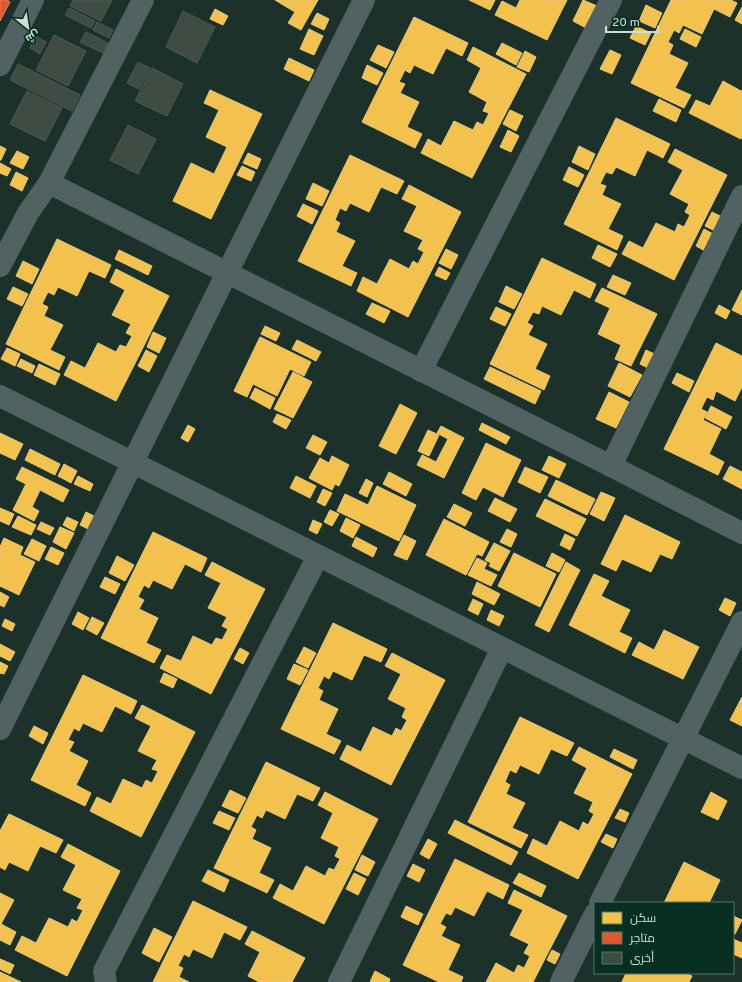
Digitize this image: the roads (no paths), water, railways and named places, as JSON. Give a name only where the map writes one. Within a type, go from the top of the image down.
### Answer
[{"type":"street","points":[[0,64],[33,0]]},
{"type":"street","points":[[0,266],[28,213],[49,183],[143,0]]},
{"type":"street","points":[[0,729],[364,0]]},
{"type":"street","points":[[421,371],[611,0]]},
{"type":"street","points":[[49,183],[742,533]]},
{"type":"street","points":[[611,466],[742,196]]},
{"type":"street","points":[[0,396],[742,768]]},
{"type":"street","points":[[106,982],[104,972],[318,556]]},
{"type":"street","points":[[601,902],[742,622]]},
{"type":"street","points":[[339,982],[502,648]]},
{"type":"street","points":[[561,982],[594,916]]}]
